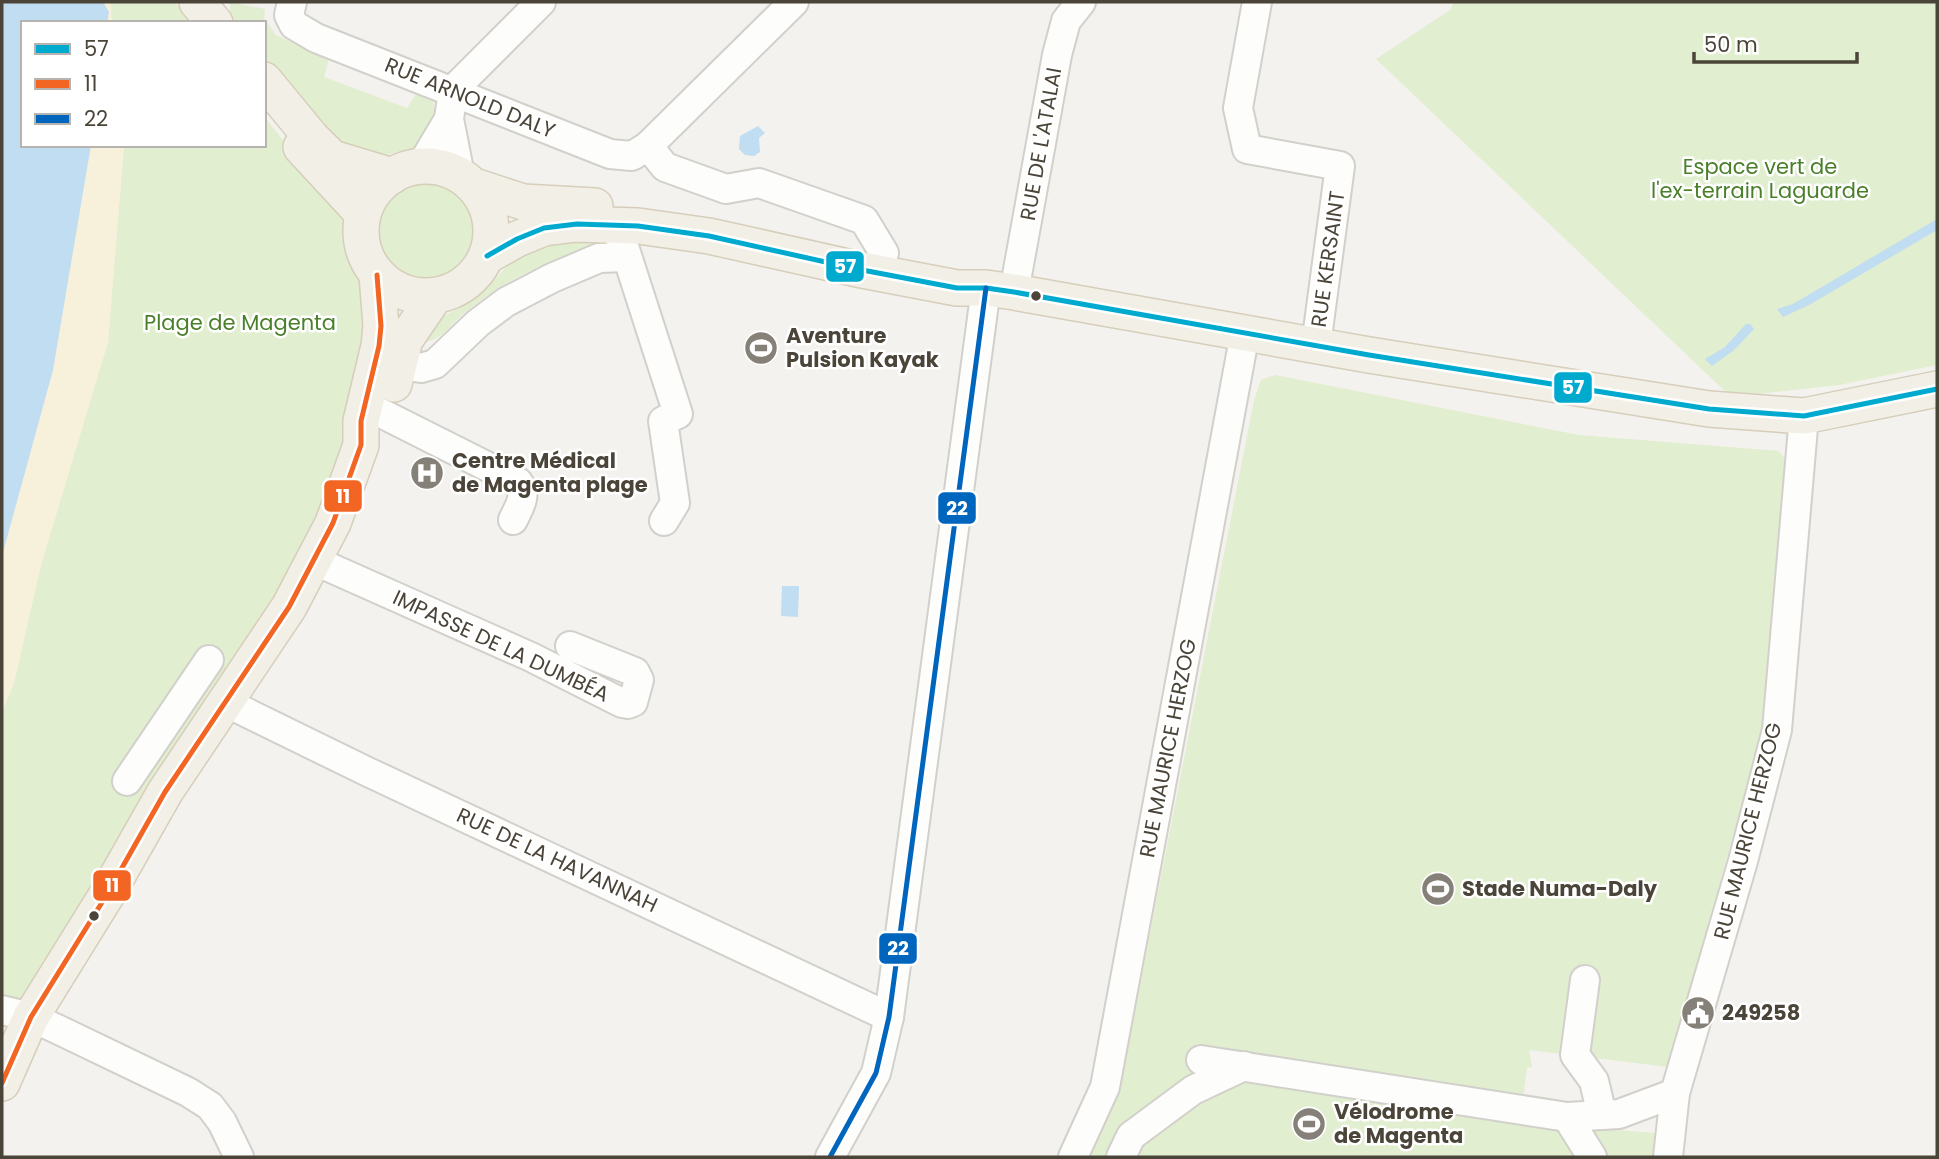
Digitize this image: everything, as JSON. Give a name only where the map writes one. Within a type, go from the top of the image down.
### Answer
[{"type":"main road","points":[[197,2],[213,21]]},
{"type":"main road","points":[[266,96],[332,158],[406,171],[447,169],[467,181],[523,202],[667,209],[839,242],[961,271],[1000,290]]},
{"type":"main road","points":[[266,97],[296,142],[363,214]]},
{"type":"main road","points":[[406,171],[379,186],[369,199],[360,230],[362,246],[377,275],[403,293],[419,296],[452,292],[467,283],[479,271],[487,256],[492,238],[491,219],[485,202],[467,181]]},
{"type":"main road","points":[[487,256],[544,228],[577,224],[620,243],[659,228],[945,286],[1000,290],[1709,409],[1804,416],[1937,389]]},
{"type":"main road","points":[[2,1083],[16,1014],[106,896],[165,792],[289,607],[333,523],[361,445],[374,428],[373,409],[381,334],[377,275]]},
{"type":"main road","points":[[373,409],[400,365],[405,340],[435,296]]},
{"type":"street","points":[[467,181],[449,119],[453,90],[541,2]]},
{"type":"street","points":[[794,2],[649,146],[664,167],[726,188],[759,183],[864,220],[884,253]]},
{"type":"street","name":"RUE DE L'ATALAI","points":[[830,1157],[876,1073],[889,1017],[1000,290],[1066,21],[1082,2]]},
{"type":"street","name":"RUE KERSAINT","points":[[1257,2],[1238,108],[1247,149],[1340,166],[1316,345]]},
{"type":"street","name":"RUE ARNOLD DALY","points":[[293,13],[316,38],[610,154],[632,156],[649,146]]},
{"type":"street","points":[[406,171],[449,119]]},
{"type":"street","points":[[400,365],[421,368],[435,364],[478,323],[506,302],[599,258],[620,243],[678,414],[663,421],[675,503],[664,521]]},
{"type":"street","name":"RUE MAURICE HERZOG","points":[[1073,1157],[1105,1087],[1245,333]]},
{"type":"street","points":[[373,409],[517,482],[524,497],[513,520]]},
{"type":"street","name":"RUE MAURICE HERZOG","points":[[1668,1157],[1675,1093],[1743,861],[1777,730],[1804,416]]},
{"type":"street","name":"IMPASSE DE LA DUMBÉA","points":[[313,561],[531,657],[622,703],[633,702],[639,680],[635,672],[570,646]]},
{"type":"street","points":[[127,781],[209,660]]},
{"type":"street","name":"RUE DE LA HAVANNAH","points":[[227,703],[889,1017]]},
{"type":"street","points":[[1585,980],[1575,1055],[1594,1081],[1602,1115]]},
{"type":"street","points":[[16,1014],[188,1092],[210,1106],[222,1122],[239,1157]]},
{"type":"street","points":[[1201,1060],[1567,1117],[1619,1114],[1675,1093]]},
{"type":"street","points":[[1121,1157],[1131,1136],[1193,1090],[1244,1066]]},
{"type":"street","points":[[1567,1117],[1592,1157]]},
{"type":"green space","points":[[110,2],[175,2],[191,21],[112,21]]},
{"type":"green space","points":[[230,2],[265,9],[264,18],[276,35],[329,59],[324,77],[407,108],[416,94],[433,102],[435,110],[421,146],[375,158],[339,146],[266,60],[266,21],[234,21],[230,15]]},
{"type":"green space","name":"Espace vert de l'ex-terrain Laguarde","points":[[1454,2],[1937,2],[1937,365],[1839,385],[1731,397],[1376,59],[1450,10]]},
{"type":"green space","name":"Plage de Magenta","points":[[266,119],[340,213],[351,250],[365,282],[370,304],[353,423],[302,554],[180,737],[24,997],[12,1003],[2,998],[2,712],[14,683],[41,565],[108,342],[124,147],[266,147]]},
{"type":"green space","points":[[427,183],[446,187],[462,198],[473,214],[477,233],[473,252],[462,268],[446,279],[427,283],[408,279],[392,268],[381,252],[377,233],[381,214],[392,198],[408,187]]},
{"type":"green space","points":[[544,240],[606,241],[549,262],[512,280],[478,302],[441,335],[424,342],[438,319],[470,302],[489,286],[516,256]]},
{"type":"green space","name":"Stade Numa-Daly","points":[[1275,375],[1579,435],[1779,451],[1788,463],[1763,729],[1668,1067],[1529,1050],[1532,1067],[1527,1068],[1520,1122],[1655,1133],[1654,1157],[1085,1157],[1124,1066],[1254,400],[1261,380]]},
{"type":"sand","name":"Plage de Magenta","points":[[2,2],[110,2],[112,21],[21,21],[21,147],[124,147],[108,342],[41,565],[14,683],[2,712]]},
{"type":"water","points":[[2,2],[103,2],[109,12],[107,21],[21,21],[21,147],[91,147],[53,370],[2,556]]},
{"type":"water","points":[[758,126],[765,133],[759,138],[760,152],[754,156],[745,155],[739,149],[740,136]]},
{"type":"water","points":[[1937,219],[1937,230],[1809,305],[1783,317],[1777,309],[1793,304]]},
{"type":"water","points":[[1746,324],[1750,324],[1754,329],[1734,350],[1712,366],[1705,359],[1725,347]]},
{"type":"water","points":[[782,586],[799,586],[798,617],[781,616]]},
{"type":"transit line","name":"57","points":[[487,256],[544,228],[577,224],[638,226],[709,236],[957,288],[1014,292],[1369,355],[1709,409],[1804,416],[1937,389]]},
{"type":"transit line","name":"11","points":[[2,1083],[31,1017],[106,896],[165,792],[289,607],[333,523],[361,445],[361,421],[379,346],[381,326],[377,275]]},
{"type":"transit line","name":"22","points":[[830,1157],[876,1073],[889,1017],[986,288]]},
{"type":"place","name":"Aventure Pulsion Kayak","points":[[761,348]]},
{"type":"place","name":"Centre Médical de Magenta plage","points":[[427,473]]},
{"type":"place","name":"Stade Numa-Daly","points":[[1438,889]]},
{"type":"place","name":"249258","points":[[1698,1013]]},
{"type":"place","name":"Vélodrome de Magenta","points":[[1309,1124]]}]
